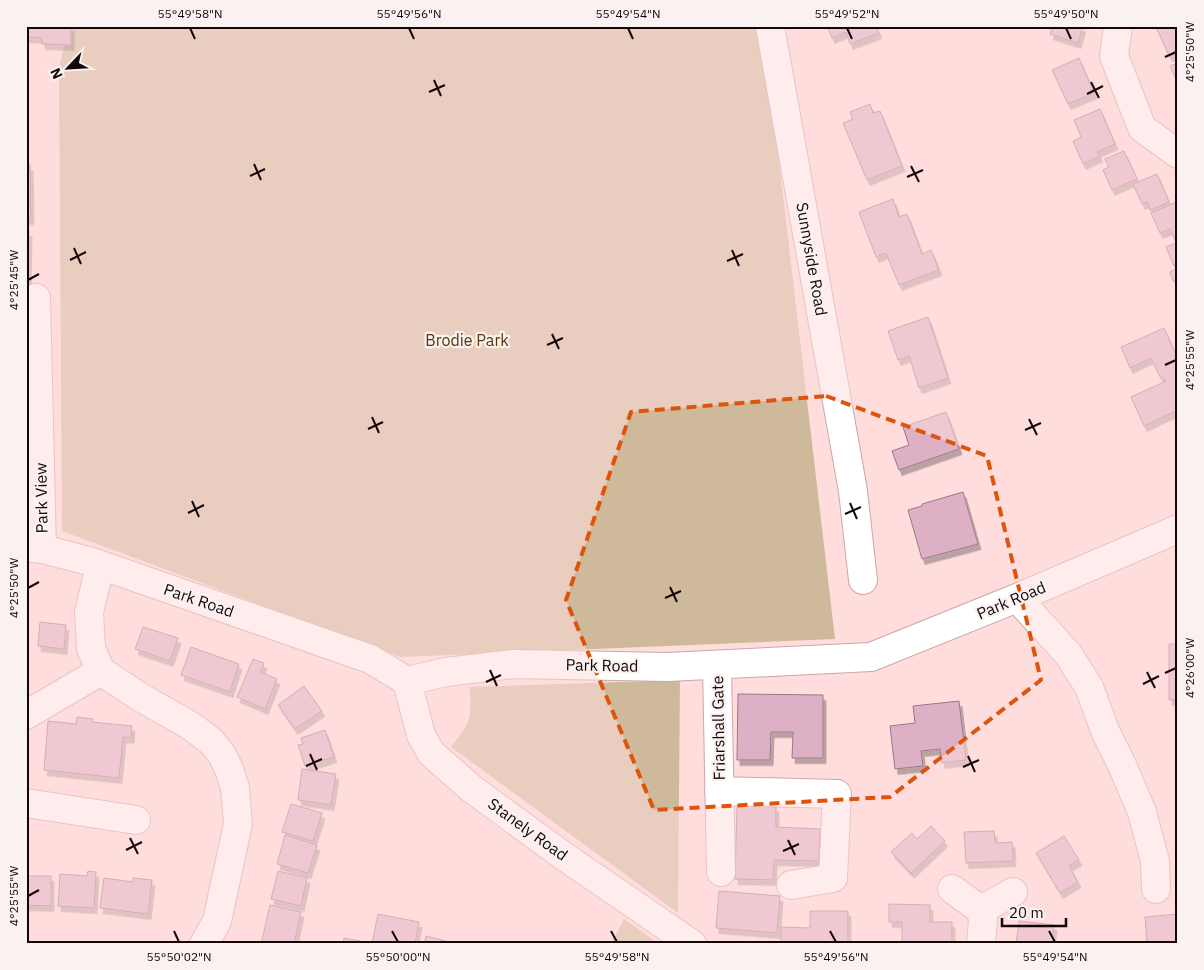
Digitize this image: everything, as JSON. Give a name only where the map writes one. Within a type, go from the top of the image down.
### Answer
[{"type":"street","name":"Sunnyside Road","points":[[770,26],[853,491],[863,580]]},
{"type":"street","points":[[1118,26],[1114,56],[1142,128],[1178,154]]},
{"type":"street","name":"Park View","points":[[34,548],[36,298]]},
{"type":"street","name":"Park Road","points":[[34,548],[100,566],[370,659],[407,681],[446,672],[514,664],[668,667],[871,657],[1178,530]]},
{"type":"street","points":[[100,566],[89,612],[91,649],[101,671],[140,697],[191,726],[212,742],[229,769],[235,788],[238,824],[217,920],[204,944]]},
{"type":"street","points":[[1017,598],[1068,654],[1089,688],[1106,732],[1142,812],[1154,861],[1156,889]]},
{"type":"street","name":"Friarshall Gate","points":[[717,665],[721,872]]},
{"type":"street","points":[[26,715],[101,671]]},
{"type":"street","name":"Stanely Road","points":[[407,681],[420,735],[431,753],[472,789],[495,806],[565,857],[692,944]]},
{"type":"street","name":"Friarshall Gate","points":[[719,791],[837,794],[833,878],[791,885]]},
{"type":"street","points":[[26,803],[136,820]]},
{"type":"street","points":[[952,888],[981,910],[983,920],[981,944]]},
{"type":"street","points":[[981,910],[1014,892]]},
{"type":"highlighted area","points":[[826,396],[987,456],[1041,680],[890,797],[654,810],[566,600],[631,412]]},
{"type":"green space","name":"Brodie Park","points":[[69,26],[756,26],[771,93],[835,639],[401,657],[62,531],[59,68]]},
{"type":"green space","points":[[680,680],[678,913],[451,747],[467,725],[469,719],[470,687]]},
{"type":"green space","points":[[624,919],[659,944],[611,944]]},
{"type":"building","points":[[26,26],[71,26],[71,45],[42,44],[42,38],[26,37]]},
{"type":"building","points":[[827,26],[876,26],[879,33],[850,44],[846,32],[832,38]]},
{"type":"building","points":[[1053,26],[1083,26],[1078,43],[1050,34]]},
{"type":"building","points":[[1163,26],[1178,26],[1178,53],[1169,56],[1157,29]]},
{"type":"building","points":[[1079,58],[1094,93],[1068,104],[1052,70]]},
{"type":"building","points":[[1178,63],[1178,84],[1170,66]]},
{"type":"building","points":[[870,104],[873,113],[880,111],[902,166],[867,180],[843,123],[853,119],[850,112]]},
{"type":"building","points":[[1100,109],[1115,144],[1097,152],[1100,156],[1083,164],[1073,141],[1081,137],[1074,120]]},
{"type":"building","points":[[1124,151],[1137,179],[1112,190],[1103,170],[1109,167],[1105,159]]},
{"type":"building","points":[[26,165],[30,165],[31,219],[26,219]]},
{"type":"building","points":[[1157,174],[1169,202],[1150,210],[1147,202],[1142,204],[1133,184]]},
{"type":"building","points":[[893,199],[899,217],[907,214],[922,254],[931,250],[939,270],[899,285],[886,253],[876,257],[859,212]]},
{"type":"building","points":[[1176,202],[1178,241],[1176,242],[1170,229],[1160,233],[1151,213]]},
{"type":"building","points":[[26,231],[29,231],[28,285],[26,285]]},
{"type":"building","points":[[1178,242],[1178,265],[1174,266],[1166,247]]},
{"type":"building","points":[[1178,268],[1178,279],[1173,281],[1170,272]]},
{"type":"building","points":[[928,317],[948,378],[919,388],[909,356],[898,360],[888,331]]},
{"type":"building","points":[[1164,328],[1178,359],[1178,410],[1144,426],[1131,397],[1166,381],[1159,375],[1151,358],[1130,368],[1121,347]]},
{"type":"building","points":[[946,412],[959,449],[899,470],[892,451],[909,445],[903,427]]},
{"type":"building","points":[[963,492],[978,544],[922,559],[908,510]]},
{"type":"building","points":[[40,622],[66,625],[64,649],[38,646]]},
{"type":"building","points":[[143,627],[178,638],[170,661],[135,649]]},
{"type":"building","points":[[1169,644],[1178,644],[1178,700],[1169,700]]},
{"type":"building","points":[[191,647],[239,664],[230,692],[181,675]]},
{"type":"building","points":[[253,659],[264,663],[261,672],[277,679],[265,709],[237,697]]},
{"type":"building","points":[[304,686],[322,711],[295,729],[278,705]]},
{"type":"building","points":[[738,694],[823,695],[823,758],[792,758],[793,732],[771,732],[770,760],[737,760]]},
{"type":"building","points":[[959,701],[966,760],[942,763],[940,749],[921,751],[923,766],[895,769],[890,726],[915,723],[913,706]]},
{"type":"building","points":[[77,717],[93,719],[92,722],[132,726],[131,738],[123,737],[119,778],[44,770],[48,721],[76,724]]},
{"type":"building","points":[[325,730],[334,757],[305,766],[298,745],[303,744],[301,738]]},
{"type":"building","points":[[302,769],[336,774],[331,805],[298,800]]},
{"type":"building","points":[[291,804],[322,813],[313,841],[282,832]]},
{"type":"building","points":[[737,806],[776,807],[776,827],[820,829],[819,861],[774,860],[773,880],[735,879]]},
{"type":"building","points":[[931,826],[945,841],[911,873],[891,852],[912,833],[917,839]]},
{"type":"building","points":[[994,831],[995,843],[1012,842],[1013,861],[966,863],[964,832]]},
{"type":"building","points":[[285,835],[317,845],[308,873],[277,864]]},
{"type":"building","points":[[1064,836],[1079,860],[1069,866],[1078,882],[1060,893],[1036,853]]},
{"type":"building","points":[[88,871],[96,872],[94,908],[58,906],[60,874],[87,876]]},
{"type":"building","points":[[278,871],[307,878],[301,906],[271,899]]},
{"type":"building","points":[[26,876],[51,876],[51,906],[26,905]]},
{"type":"building","points":[[104,878],[133,882],[133,878],[152,880],[148,914],[100,908]]},
{"type":"building","points":[[719,891],[780,896],[777,933],[716,928]]},
{"type":"building","points":[[889,904],[930,905],[930,922],[952,922],[952,944],[902,944],[902,922],[889,922]]},
{"type":"building","points":[[270,905],[301,912],[294,944],[261,944]]},
{"type":"building","points":[[810,911],[848,911],[848,944],[781,944],[781,927],[810,928]]},
{"type":"building","points":[[378,914],[419,922],[415,944],[372,944]]},
{"type":"building","points":[[1178,914],[1178,944],[1147,944],[1145,917]]},
{"type":"building","points":[[1019,921],[1054,925],[1052,944],[1016,944]]},
{"type":"building","points":[[426,936],[458,944],[424,944]]},
{"type":"building","points":[[344,938],[360,941],[359,944],[343,944]]}]
